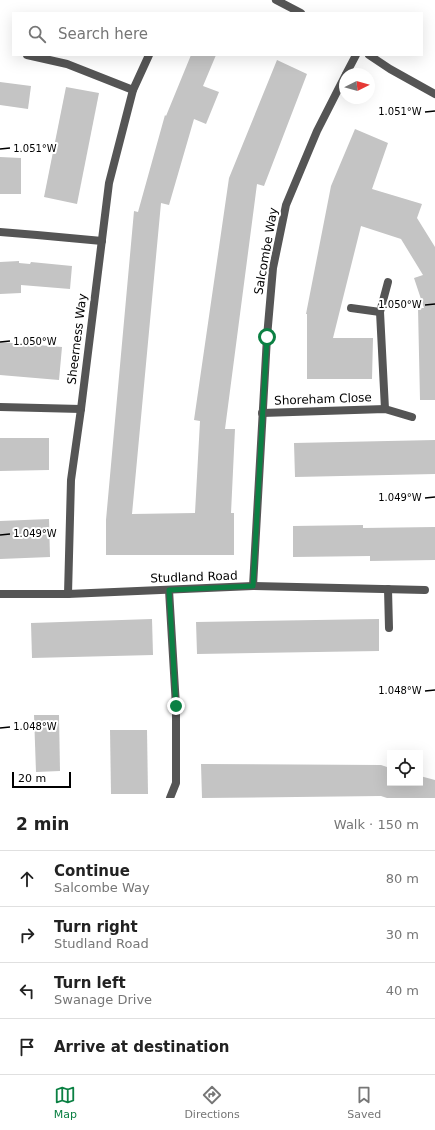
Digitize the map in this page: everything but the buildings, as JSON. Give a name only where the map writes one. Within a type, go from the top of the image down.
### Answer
[{"type":"street","points":[[276,0],[299,12]]},
{"type":"street","name":"Sheerness Way","points":[[68,594],[71,480],[109,183],[134,90],[150,56]]},
{"type":"street","name":"Salcombe Way","points":[[350,68],[356,56]]},
{"type":"street","points":[[370,56],[390,69],[435,94]]},
{"type":"street","points":[[44,57],[67,64],[134,90]]},
{"type":"street","name":"Salcombe Way","points":[[253,586],[262,414],[273,268],[286,205],[317,132],[339,89]]},
{"type":"street","points":[[0,232],[102,241]]},
{"type":"street","name":"Shoreham Close","points":[[385,409],[380,312],[388,282]]},
{"type":"street","points":[[351,308],[380,312]]},
{"type":"street","points":[[0,407],[81,409]]},
{"type":"street","name":"Shoreham Close","points":[[262,414],[385,409],[412,417]]},
{"type":"street","name":"Studland Road","points":[[0,594],[68,594],[253,586],[425,590]]},
{"type":"street","points":[[388,589],[389,628]]},
{"type":"street","points":[[169,590],[176,706],[176,783],[170,798]]},
{"type":"route","points":[[176,706],[169,590],[253,586],[267,337]]}]
